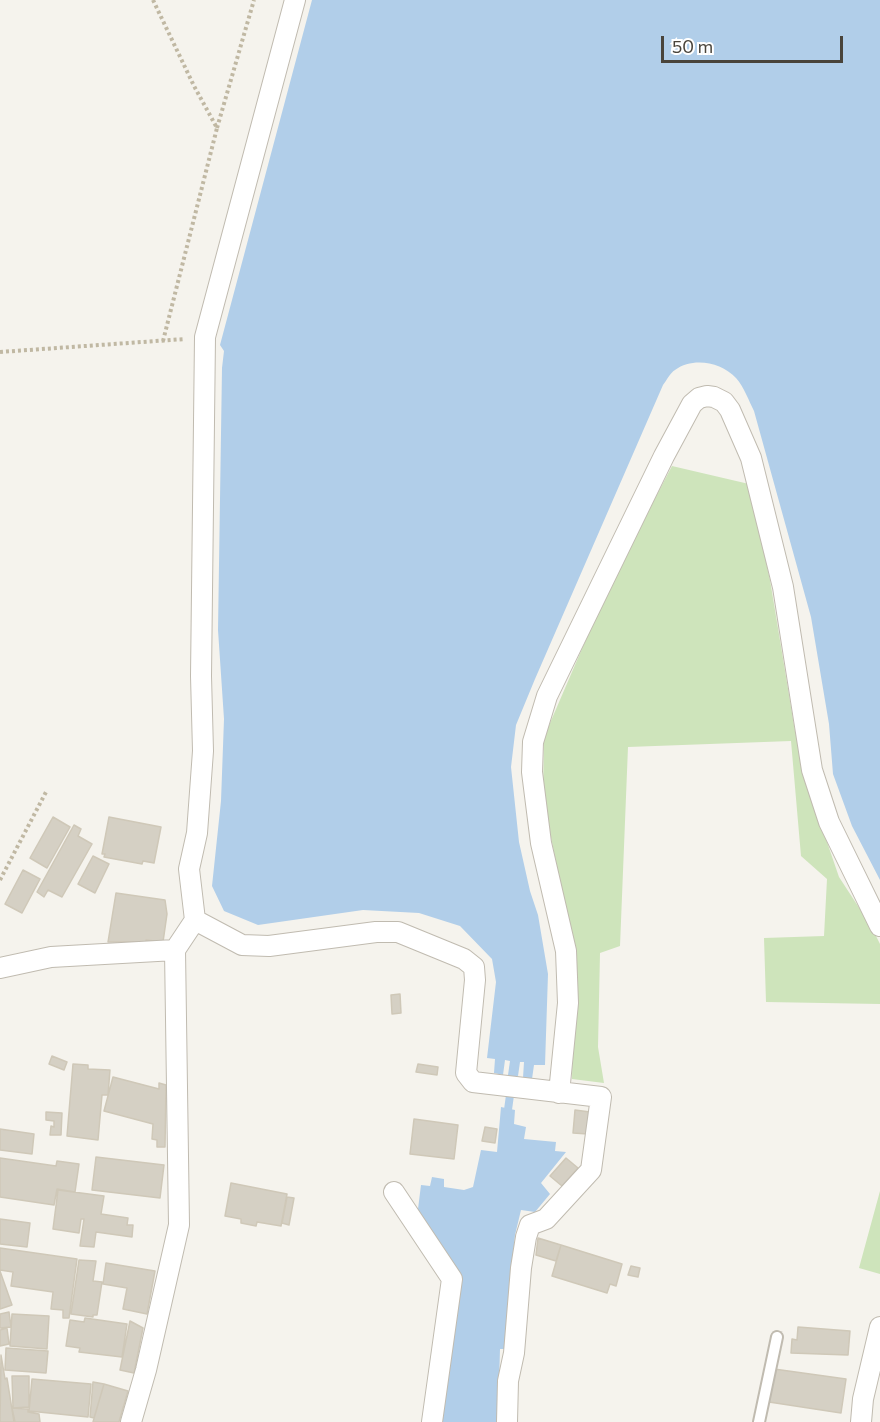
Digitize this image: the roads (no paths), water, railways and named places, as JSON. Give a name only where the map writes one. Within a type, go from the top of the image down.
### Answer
[{"type":"street","points":[[131,1422],[146,1370],[179,1225],[175,950],[195,920],[189,869],[197,833],[203,751],[201,676],[205,337],[295,0]]},
{"type":"street","points":[[551,1092],[568,1003],[566,951],[541,843],[532,772],[533,742],[547,696],[664,456],[692,404],[699,398],[714,397],[724,402],[730,410],[751,458],[783,587],[812,770],[829,822],[880,926]]},
{"type":"street","points":[[195,920],[242,945],[269,946],[376,932],[398,932],[464,958],[474,967],[475,980],[466,1073],[473,1082],[601,1097],[591,1170],[546,1219],[530,1225],[526,1237],[514,1353],[508,1381],[507,1422]]},
{"type":"street","points":[[0,968],[51,957],[175,950]]},
{"type":"street","points":[[394,1192],[452,1279],[432,1422]]},
{"type":"street","points":[[861,1422],[863,1400],[880,1327]]},
{"type":"lane","points":[[759,1422],[777,1337]]},
{"type":"water","points":[[312,0],[880,0],[880,880],[852,826],[833,774],[829,724],[811,617],[754,411],[736,378],[723,368],[707,363],[682,366],[672,373],[663,385],[516,725],[511,767],[519,842],[538,915],[548,974],[545,1065],[534,1065],[532,1079],[523,1078],[524,1062],[520,1062],[518,1076],[508,1075],[510,1061],[505,1060],[503,1075],[494,1073],[495,1059],[487,1058],[496,982],[492,959],[460,926],[419,913],[363,910],[258,925],[224,911],[212,886],[221,801],[224,719],[218,630],[224,351],[220,345]]},
{"type":"water","points":[[501,1107],[515,1110],[514,1124],[526,1127],[524,1139],[556,1142],[555,1151],[566,1152],[541,1183],[550,1194],[535,1212],[521,1210],[515,1235],[505,1349],[500,1349],[498,1422],[440,1422],[461,1278],[417,1217],[421,1185],[430,1186],[432,1177],[444,1179],[444,1187],[464,1190],[473,1187],[481,1150],[497,1152]]},
{"type":"waterway","points":[[507,1117],[514,1066]]}]
